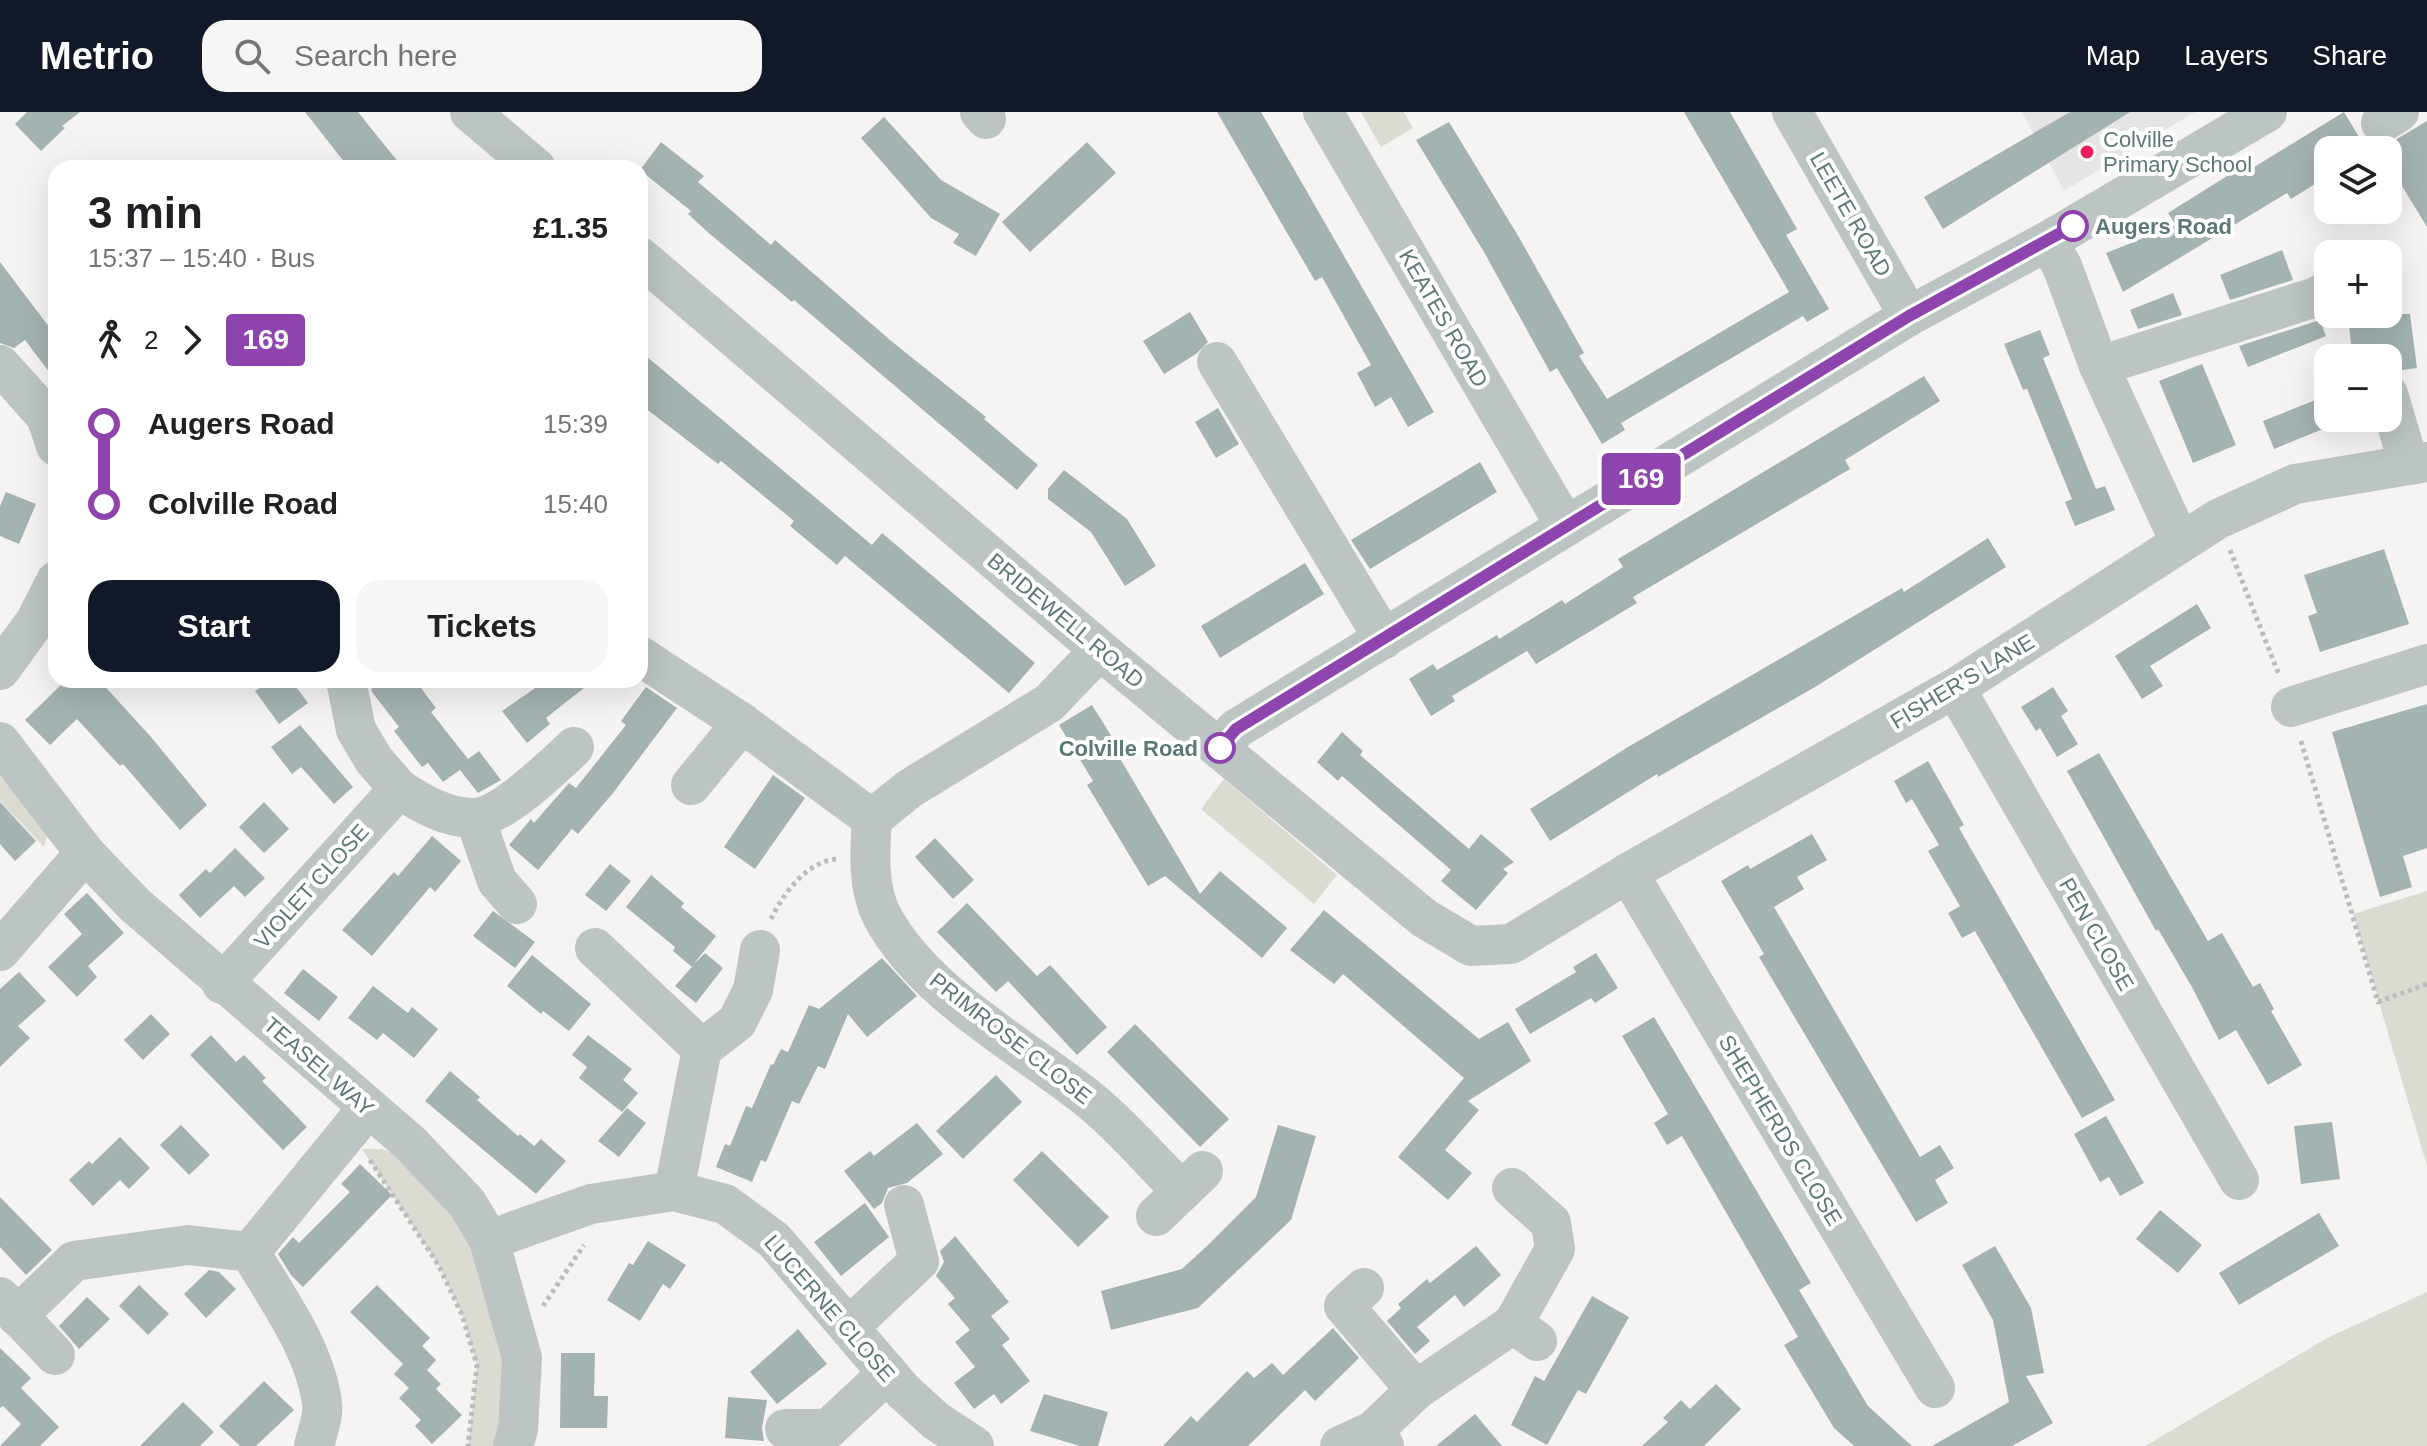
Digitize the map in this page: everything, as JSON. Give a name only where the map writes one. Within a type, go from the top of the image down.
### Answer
[{"type":"street","points":[[470,112],[527,160]]},
{"type":"street","name":"KEATES ROAD","points":[[1323,112],[1565,525]]},
{"type":"street","name":"LEETE ROAD","points":[[1792,112],[1909,316]]},
{"type":"street","points":[[1220,748],[1236,729],[1565,525],[1909,316],[2048,241],[2218,125],[2267,112]]},
{"type":"street","points":[[2048,241],[2062,266],[2099,366],[2180,542]]},
{"type":"street","name":"BRIDEWELL ROAD","points":[[648,264],[1100,650],[1424,918],[1471,946],[1511,944]]},
{"type":"street","points":[[2099,366],[2314,298]]},
{"type":"street","points":[[1217,362],[1384,639]]},
{"type":"street","points":[[0,365],[48,418]]},
{"type":"street","points":[[2402,427],[2418,464]]},
{"type":"street","name":"FISHER'S LANE","points":[[1511,944],[1628,873],[1955,688],[2218,519],[2295,484],[2418,464]]},
{"type":"street","points":[[0,670],[35,622],[48,597]]},
{"type":"street","points":[[648,661],[742,723],[871,838],[909,789],[1049,703],[1100,650]]},
{"type":"street","points":[[2291,707],[2427,664]]},
{"type":"street","points":[[348,688],[356,730],[374,760],[399,789],[430,809],[475,818],[520,796],[574,747]]},
{"type":"street","name":"PEN CLOSE","points":[[1955,688],[2239,1180]]},
{"type":"street","points":[[691,785],[742,723]]},
{"type":"street","name":"TEASEL WAY","points":[[0,742],[49,801],[85,853],[135,905],[222,984],[357,1122],[441,1172],[467,1203],[489,1240],[522,1358],[518,1430],[513,1446]]},
{"type":"street","name":"VIOLET CLOSE","points":[[222,984],[399,789]]},
{"type":"street","points":[[475,818],[497,881],[517,904]]},
{"type":"street","name":"PRIMROSE CLOSE","points":[[871,838],[881,914],[915,960],[960,1004],[1093,1103],[1180,1193]]},
{"type":"street","points":[[0,951],[85,853]]},
{"type":"street","name":"SHEPHERDS CLOSE","points":[[1628,873],[1935,1388]]},
{"type":"street","points":[[595,948],[702,1049]]},
{"type":"street","points":[[674,1191],[702,1049],[737,1022],[753,990],[760,950]]},
{"type":"street","points":[[250,1252],[357,1122]]},
{"type":"street","points":[[1366,1441],[1416,1390],[1525,1332],[1536,1283],[1555,1249],[1551,1223],[1512,1188]]},
{"type":"street","name":"LUCERNE CLOSE","points":[[489,1240],[591,1204],[674,1191],[725,1204],[774,1240],[888,1373],[936,1421],[974,1446]]},
{"type":"street","points":[[849,1327],[919,1261],[904,1205]]},
{"type":"street","points":[[55,1355],[8,1307],[74,1261],[135,1250],[188,1245],[250,1252]]},
{"type":"street","points":[[250,1252],[287,1316],[311,1366],[323,1405],[314,1446]]},
{"type":"street","points":[[1364,1288],[1344,1306],[1416,1390]]},
{"type":"street","points":[[785,1429],[828,1429],[888,1373]]},
{"type":"path","points":[[2218,519],[2291,707],[2378,1002],[2427,984]]},
{"type":"path","points":[[760,950],[766,927],[782,896],[822,860],[871,838]]},
{"type":"path","points":[[357,1122],[362,1149],[399,1200],[439,1266],[462,1315],[477,1365],[468,1446]]},
{"type":"shaded area","points":[[1361,112],[1404,112],[1413,128],[1381,147]]},
{"type":"shaded area","name":"Colville Primary School","points":[[2022,112],[2195,112],[2064,191]]},
{"type":"shaded area","points":[[0,759],[48,832],[44,847],[0,801]]},
{"type":"shaded area","points":[[1224,779],[1337,875],[1314,904],[1201,809]]},
{"type":"shaded area","points":[[2427,891],[2427,1166],[2353,914]]},
{"type":"shaded area","points":[[362,1149],[382,1149],[406,1158],[448,1204],[476,1250],[503,1336],[506,1386],[497,1446],[468,1446],[477,1365],[462,1315],[439,1266]]},
{"type":"shaded area","points":[[2427,1292],[2427,1446],[2145,1446],[2327,1338]]},
{"type":"building","points":[[27,112],[80,112],[62,126],[65,128],[41,151],[15,124]]},
{"type":"building","points":[[305,112],[358,112],[397,160],[343,160]]},
{"type":"building","points":[[1217,112],[1261,112],[1434,412],[1408,427],[1391,397],[1375,407],[1357,373],[1371,365],[1322,277],[1315,281]]},
{"type":"building","points":[[1684,112],[1730,112],[1797,229],[1786,235],[1829,309],[1807,322],[1803,316],[1621,423],[1625,430],[1602,444],[1557,368],[1550,372],[1484,252],[1416,140],[1449,122],[1520,239],[1584,353],[1579,356],[1607,399],[1789,292]]},
{"type":"building","points":[[2070,112],[2130,112],[1943,229],[1924,197]]},
{"type":"building","points":[[2344,112],[2359,136],[2314,136],[2314,185],[2291,199],[2287,193],[2123,292],[2106,253],[2176,225],[2168,213],[2243,166],[2246,172]]},
{"type":"building","points":[[884,117],[941,180],[1000,214],[976,256],[953,243],[959,234],[931,218],[861,138]]},
{"type":"building","points":[[2427,121],[2427,227],[2402,186],[2402,136]]},
{"type":"building","points":[[661,142],[704,176],[698,182],[771,245],[775,240],[890,340],[986,417],[984,419],[1038,465],[1017,490],[794,300],[792,302],[711,235],[688,214],[691,211],[648,176],[648,160]]},
{"type":"building","points":[[1087,142],[1116,173],[1030,252],[1002,222]]},
{"type":"building","points":[[2282,250],[2293,280],[2230,300],[2220,275]]},
{"type":"building","points":[[0,262],[48,325],[48,370],[25,340],[14,348],[0,343]]},
{"type":"building","points":[[2173,293],[2182,315],[2138,329],[2130,310]]},
{"type":"building","points":[[1190,312],[1208,342],[1196,354],[1164,374],[1143,341]]},
{"type":"building","points":[[2402,314],[2410,314],[2417,368],[2402,370],[2402,344],[2351,344],[2349,328],[2402,328]]},
{"type":"building","points":[[2314,322],[2314,328],[2323,328],[2326,336],[2248,367],[2239,346]]},
{"type":"building","points":[[2040,330],[2050,355],[2043,358],[2096,489],[2105,486],[2115,510],[2075,526],[2065,502],[2072,499],[2027,389],[2023,390],[2004,344]]},
{"type":"building","points":[[648,358],[872,545],[882,533],[1035,663],[1009,693],[845,556],[837,565],[790,526],[794,521],[721,461],[718,464],[648,410]]},
{"type":"building","points":[[2202,364],[2236,445],[2193,463],[2159,381]]},
{"type":"building","points":[[1924,376],[1940,401],[1845,460],[1850,469],[1633,597],[1637,603],[1536,664],[1527,651],[1452,696],[1455,701],[1431,716],[1409,679],[1433,664],[1437,670],[1497,635],[1499,639],[1562,600],[1565,604],[1623,567],[1618,559]]},
{"type":"building","points":[[2314,401],[2316,432],[2274,449],[2263,421]]},
{"type":"building","points":[[1218,408],[1239,444],[1216,458],[1195,422]]},
{"type":"building","points":[[1480,462],[1497,492],[1370,569],[1351,540]]},
{"type":"building","points":[[1064,470],[1127,519],[1156,566],[1125,586],[1091,532],[1048,499],[1048,489]]},
{"type":"building","points":[[6,492],[36,504],[19,544],[0,536],[0,506]]},
{"type":"building","points":[[1988,538],[2006,567],[1815,687],[1658,777],[1657,774],[1550,841],[1530,809],[1628,747],[1902,588],[1904,592]]},
{"type":"building","points":[[2384,549],[2409,624],[2320,652],[2308,616],[2317,613],[2304,575]]},
{"type":"building","points":[[1305,563],[1324,594],[1220,658],[1201,626]]},
{"type":"building","points":[[2197,604],[2211,628],[2150,666],[2163,686],[2142,699],[2115,656]]},
{"type":"building","points":[[2053,687],[2068,711],[2061,716],[2078,744],[2057,757],[2040,728],[2036,731],[2021,707]]},
{"type":"building","points":[[58,688],[106,688],[207,805],[180,830],[123,764],[120,766],[77,719],[50,745],[25,720]]},
{"type":"building","points":[[259,688],[297,688],[308,703],[279,724],[255,691]]},
{"type":"building","points":[[421,688],[436,708],[431,712],[468,759],[479,751],[501,780],[478,793],[460,770],[443,782],[428,763],[422,767],[394,731],[399,727],[371,689]]},
{"type":"building","points":[[535,688],[584,688],[546,718],[550,724],[527,743],[502,711]]},
{"type":"building","points":[[645,688],[677,708],[578,834],[572,829],[538,870],[509,845],[531,819],[534,823],[569,783],[576,788],[626,725],[621,721]]},
{"type":"building","points":[[2427,704],[2427,848],[2403,856],[2412,887],[2380,897],[2332,732]]},
{"type":"building","points":[[1092,705],[1200,894],[1220,871],[1287,928],[1262,958],[1165,876],[1148,886],[1087,785],[1093,781],[1059,725]]},
{"type":"building","points":[[300,725],[353,787],[334,804],[301,767],[292,774],[271,747]]},
{"type":"building","points":[[1342,732],[1363,751],[1360,755],[1469,849],[1481,834],[1514,862],[1503,869],[1508,873],[1476,910],[1441,881],[1451,870],[1342,776],[1338,781],[1317,762]]},
{"type":"building","points":[[2099,753],[2208,941],[2222,933],[2253,987],[2260,983],[2274,1009],[2271,1011],[2302,1065],[2268,1085],[2236,1030],[2219,1040],[2193,989],[2158,929],[2156,931],[2067,771]]},
{"type":"building","points":[[1928,761],[1964,825],[1959,828],[2115,1100],[2082,1118],[1975,931],[1962,938],[1948,913],[1960,906],[1928,851],[1939,845],[1912,799],[1906,803],[1894,781]]},
{"type":"building","points":[[773,775],[805,798],[755,869],[724,847]]},
{"type":"building","points":[[0,802],[36,841],[15,861],[0,844]]},
{"type":"building","points":[[264,802],[289,829],[264,853],[239,827]]},
{"type":"building","points":[[1812,834],[1827,860],[1797,877],[1804,889],[1774,907],[1920,1157],[1940,1145],[1954,1168],[1935,1180],[1948,1203],[1916,1222],[1759,957],[1764,954],[1721,881],[1748,865],[1750,869]]},
{"type":"building","points":[[432,836],[461,861],[435,892],[430,887],[372,956],[342,930],[394,872],[398,876]]},
{"type":"building","points":[[935,838],[974,880],[953,899],[915,857]]},
{"type":"building","points":[[235,848],[265,878],[245,897],[234,886],[200,918],[179,895],[206,869],[210,873]]},
{"type":"building","points":[[610,864],[631,881],[606,911],[585,895]]},
{"type":"building","points":[[651,875],[684,903],[681,907],[716,936],[693,965],[705,953],[723,968],[696,1003],[675,986],[692,967],[673,951],[675,947],[626,907]]},
{"type":"building","points":[[87,893],[124,933],[88,966],[97,977],[77,997],[48,967],[82,934],[64,914]]},
{"type":"building","points":[[967,903],[1037,976],[1050,965],[1107,1027],[1077,1055],[1008,981],[996,992],[937,932]]},
{"type":"building","points":[[1324,910],[1479,1039],[1508,1022],[1531,1061],[1468,1101],[1479,1110],[1445,1150],[1472,1173],[1448,1200],[1398,1157],[1464,1078],[1343,974],[1334,984],[1290,950]]},
{"type":"building","points":[[493,911],[535,942],[515,968],[473,936]]},
{"type":"building","points":[[1596,953],[1618,988],[1595,1003],[1591,998],[1530,1034],[1515,1009],[1576,972],[1573,967]]},
{"type":"building","points":[[532,955],[591,1004],[569,1031],[543,1011],[541,1014],[507,986]]},
{"type":"building","points":[[882,958],[917,996],[867,1037],[848,1014],[825,1069],[818,1066],[799,1104],[792,1101],[766,1162],[761,1160],[752,1182],[716,1167],[725,1144],[730,1146],[746,1106],[752,1108],[771,1064],[781,1049],[788,1052],[809,1005],[819,1009]]},
{"type":"building","points":[[303,969],[338,997],[319,1021],[284,993]]},
{"type":"building","points":[[19,972],[46,1001],[18,1026],[30,1038],[0,1067],[0,989]]},
{"type":"building","points":[[373,986],[408,1013],[412,1007],[438,1029],[414,1058],[383,1033],[377,1040],[348,1018]]},
{"type":"building","points":[[151,1014],[170,1034],[143,1060],[124,1040]]},
{"type":"building","points":[[1654,1017],[1811,1283],[1799,1290],[1868,1406],[1912,1446],[1854,1446],[1834,1428],[1784,1345],[1798,1337],[1682,1136],[1667,1145],[1654,1123],[1668,1114],[1622,1036]]},
{"type":"building","points":[[1135,1024],[1229,1119],[1200,1147],[1107,1052]]},
{"type":"building","points":[[211,1035],[236,1062],[244,1055],[266,1078],[262,1081],[307,1127],[283,1150],[190,1055]]},
{"type":"building","points":[[588,1035],[632,1069],[623,1080],[638,1093],[622,1112],[579,1078],[587,1067],[572,1055]]},
{"type":"building","points":[[450,1071],[518,1136],[520,1134],[534,1146],[541,1139],[566,1161],[536,1194],[425,1101]]},
{"type":"building","points":[[996,1075],[1022,1102],[963,1159],[936,1131]]},
{"type":"building","points":[[627,1108],[646,1123],[619,1157],[598,1141]]},
{"type":"building","points":[[2106,1116],[2144,1183],[2120,1196],[2109,1177],[2100,1182],[2074,1134]]},
{"type":"building","points":[[2332,1122],[2340,1179],[2301,1184],[2294,1126]]},
{"type":"building","points":[[917,1123],[943,1154],[907,1183],[888,1188],[882,1203],[874,1209],[844,1171],[870,1151],[874,1156]]},
{"type":"building","points":[[181,1125],[210,1155],[189,1175],[160,1145]]},
{"type":"building","points":[[1278,1125],[1316,1136],[1291,1220],[1198,1308],[1111,1330],[1101,1291],[1182,1269],[1209,1244],[1256,1197]]},
{"type":"building","points":[[120,1137],[150,1168],[129,1189],[120,1180],[93,1206],[69,1180],[89,1161],[92,1164]]},
{"type":"building","points":[[1042,1151],[1109,1217],[1078,1247],[1013,1180]]},
{"type":"building","points":[[360,1164],[392,1195],[303,1287],[278,1254],[293,1237],[299,1243],[350,1192],[341,1184]]},
{"type":"building","points":[[0,1197],[52,1250],[26,1275],[0,1247]]},
{"type":"building","points":[[865,1203],[889,1237],[841,1276],[814,1242]]},
{"type":"building","points":[[2160,1210],[2202,1245],[2178,1273],[2136,1239]]},
{"type":"building","points":[[2319,1213],[2339,1246],[2239,1305],[2219,1273]]},
{"type":"building","points":[[955,1236],[1009,1302],[991,1316],[1010,1339],[1002,1345],[1030,1381],[1001,1404],[994,1394],[974,1409],[954,1383],[975,1367],[955,1342],[970,1330],[948,1304],[955,1298],[936,1276],[944,1262],[940,1251]]},
{"type":"building","points":[[648,1241],[686,1265],[670,1289],[663,1284],[640,1321],[607,1300],[629,1263],[633,1265]]},
{"type":"building","points":[[1476,1246],[1501,1275],[1464,1307],[1455,1295],[1417,1327],[1430,1341],[1415,1354],[1387,1321],[1401,1308],[1398,1304],[1427,1279],[1430,1283]]},
{"type":"building","points":[[1995,1246],[2031,1308],[2044,1373],[2026,1376],[2053,1423],[2012,1446],[1932,1446],[2009,1402],[1993,1320],[1962,1265]]},
{"type":"building","points":[[209,1270],[219,1272],[236,1289],[206,1318],[184,1294]]},
{"type":"building","points":[[139,1285],[169,1314],[148,1335],[119,1306]]},
{"type":"building","points":[[377,1285],[430,1338],[422,1346],[436,1360],[427,1370],[441,1384],[436,1389],[462,1415],[432,1444],[415,1426],[421,1420],[399,1398],[409,1388],[394,1374],[403,1364],[350,1312]]},
{"type":"building","points":[[1592,1296],[1629,1317],[1586,1394],[1578,1390],[1547,1445],[1511,1425],[1535,1376],[1544,1381]]},
{"type":"building","points":[[87,1297],[110,1319],[79,1349],[59,1326]]},
{"type":"building","points":[[1333,1328],[1359,1358],[1315,1401],[1305,1390],[1248,1446],[1163,1446],[1191,1416],[1197,1422],[1247,1371],[1254,1378],[1272,1363],[1283,1375]]},
{"type":"building","points":[[798,1329],[827,1364],[777,1404],[750,1372]]},
{"type":"building","points":[[0,1348],[31,1378],[21,1388],[59,1427],[40,1446],[0,1446],[21,1424],[3,1406],[0,1408]]},
{"type":"building","points":[[561,1353],[595,1353],[594,1396],[608,1396],[607,1428],[560,1428]]},
{"type":"building","points":[[264,1381],[294,1410],[256,1446],[240,1446],[219,1426]]},
{"type":"building","points":[[1716,1384],[1741,1409],[1704,1446],[1642,1446],[1668,1422],[1663,1418],[1681,1400],[1690,1409]]},
{"type":"building","points":[[1044,1394],[1108,1412],[1098,1446],[1080,1446],[1030,1431]]},
{"type":"building","points":[[728,1397],[767,1400],[762,1428],[764,1441],[725,1438]]},
{"type":"building","points":[[183,1402],[214,1432],[200,1446],[140,1446]]},
{"type":"building","points":[[1475,1414],[1502,1446],[1436,1446]]},
{"type":"bus line","name":"169","points":[[1220,748],[1236,729],[1565,525],[1909,316],[2073,226]]},
{"type":"place","name":"Colville Primary School","points":[[2087,152]]},
{"type":"place","name":"Augers Road","points":[[2073,226]]},
{"type":"place","name":"Colville Road","points":[[1220,748]]}]
